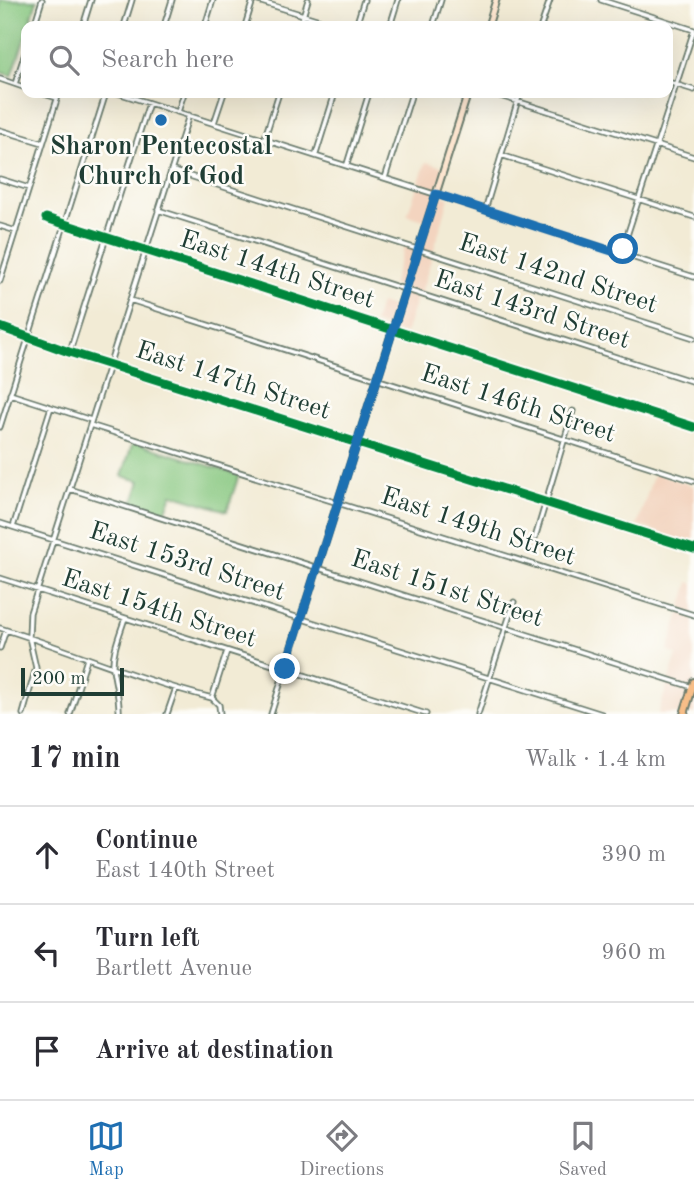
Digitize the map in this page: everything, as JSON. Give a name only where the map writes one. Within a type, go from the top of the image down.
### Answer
[{"type":"main road","points":[[684,714],[691,704],[693,684]]},
{"type":"street","points":[[36,21],[42,0]]},
{"type":"street","points":[[85,21],[91,0]]},
{"type":"street","points":[[126,21],[132,0]]},
{"type":"street","points":[[166,21],[172,0]]},
{"type":"street","points":[[207,21],[213,0]]},
{"type":"street","points":[[247,21],[254,0],[323,21]]},
{"type":"street","points":[[301,21],[308,0]]},
{"type":"street","points":[[358,21],[364,0]]},
{"type":"street","points":[[392,21],[398,0]]},
{"type":"street","points":[[435,21],[441,0]]},
{"type":"street","points":[[490,21],[496,0]]},
{"type":"street","points":[[543,21],[550,0]]},
{"type":"street","points":[[601,0],[666,21]]},
{"type":"street","points":[[673,23],[694,30],[673,94]]},
{"type":"street","points":[[15,84],[21,65]]},
{"type":"street","points":[[0,79],[21,86]]},
{"type":"street","points":[[673,84],[694,90]]},
{"type":"street","points":[[1,277],[57,98]]},
{"type":"street","points":[[0,427],[104,98]]},
{"type":"street","points":[[142,98],[149,103],[694,277]]},
{"type":"street","points":[[178,112],[182,98]]},
{"type":"street","points":[[214,123],[222,98]]},
{"type":"street","points":[[264,138],[277,98]]},
{"type":"street","points":[[316,155],[333,98]]},
{"type":"street","points":[[347,165],[367,98]]},
{"type":"street","points":[[385,177],[410,98]]},
{"type":"street","points":[[271,714],[466,98]]},
{"type":"street","points":[[508,98],[694,158]]},
{"type":"street","points":[[485,210],[519,98]]},
{"type":"street","points":[[621,254],[672,98]]},
{"type":"street","points":[[69,352],[149,103]]},
{"type":"street","points":[[23,714],[36,668],[28,623],[188,115]]},
{"type":"street","points":[[0,130],[43,143]]},
{"type":"street","points":[[501,155],[694,217]]},
{"type":"street","name":"East 142nd Street","points":[[171,170],[694,338]]},
{"type":"street","points":[[0,179],[29,188]]},
{"type":"street","name":"East 143rd Street","points":[[158,210],[694,382]]},
{"type":"street","name":"East 144th Street","points":[[46,218],[694,427]]},
{"type":"street","points":[[0,226],[16,232]]},
{"type":"street","name":"East 146th Street","points":[[130,300],[694,481]]},
{"type":"street","name":"East 147th Street","points":[[0,327],[69,352],[694,549]]},
{"type":"street","name":"East 149th Street","points":[[10,394],[90,423],[694,615]]},
{"type":"street","points":[[13,527],[51,408]]},
{"type":"street","points":[[534,538],[573,411]]},
{"type":"street","name":"East 151st Street","points":[[70,489],[505,628],[693,684]]},
{"type":"street","name":"East 153rd Street","points":[[0,523],[602,714]]},
{"type":"street","name":"East 154th Street","points":[[0,578],[426,714]]},
{"type":"street","points":[[478,714],[514,602]]},
{"type":"street","points":[[119,714],[119,695],[113,667],[114,652],[125,618]]},
{"type":"street","points":[[0,628],[87,660],[212,698],[219,705],[220,714]]},
{"type":"street","points":[[0,648],[6,630]]},
{"type":"street","points":[[212,698],[227,651]]},
{"type":"street","points":[[70,714],[87,660]]},
{"type":"street","points":[[167,714],[176,688]]},
{"type":"shaded area","points":[[426,162],[444,167],[436,194],[449,198],[421,294],[418,294],[405,334],[374,323],[380,303],[398,309],[405,289],[392,285],[405,245],[418,249],[427,221],[407,215]]},
{"type":"shaded area","points":[[654,473],[694,486],[694,544],[637,525]]},
{"type":"shaded area","points":[[689,582],[694,584],[694,714],[658,714],[677,655],[668,651]]},
{"type":"green space","points":[[0,0],[37,0],[31,21],[21,21],[21,49],[12,76],[0,72]]},
{"type":"green space","points":[[133,442],[239,475],[227,511],[172,494],[165,513],[133,503],[140,481],[122,476]]},
{"type":"cycle path","points":[[46,218],[694,427]]},
{"type":"cycle path","points":[[0,327],[69,352],[694,549]]},
{"type":"place","name":"Sharon Pentecostal Church of God","points":[[161,120]]},
{"type":"route","points":[[285,669],[436,194],[621,254],[623,249]]}]
